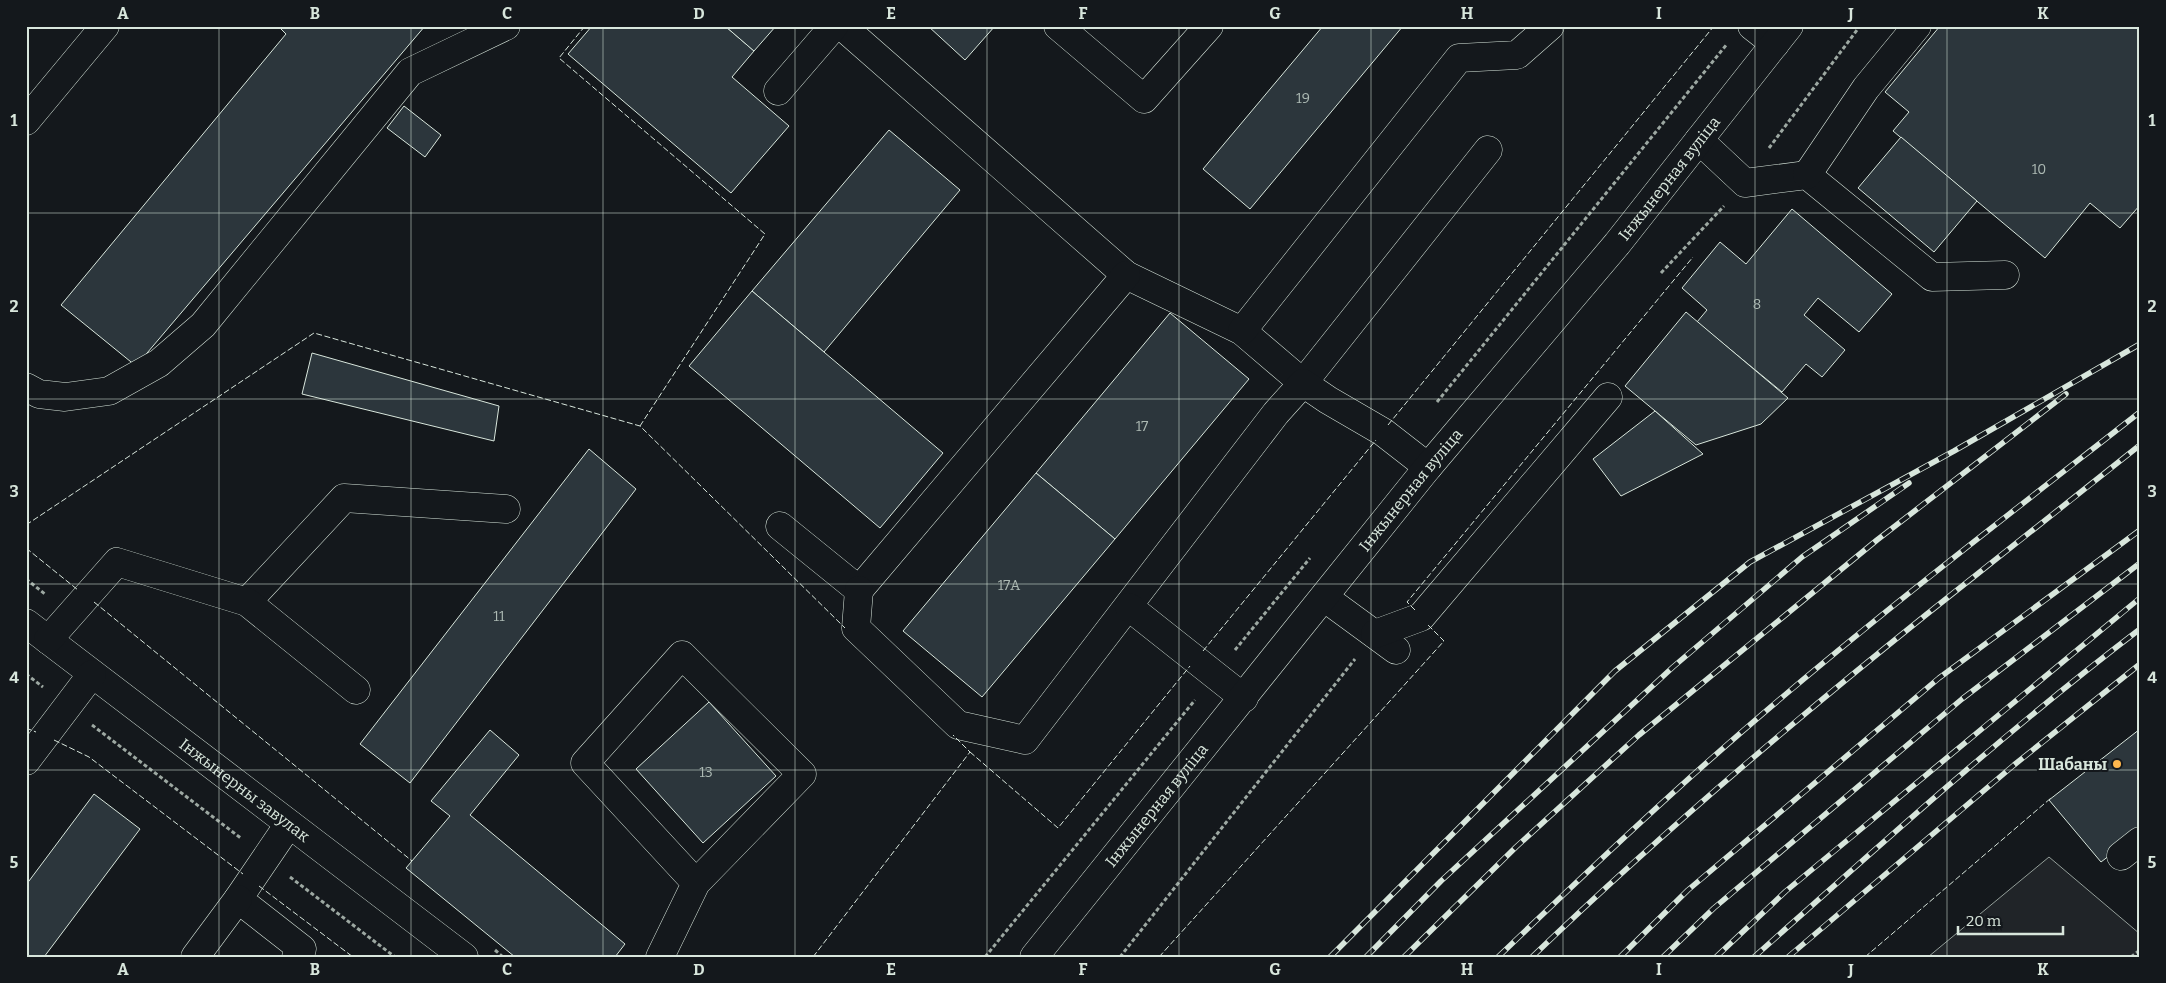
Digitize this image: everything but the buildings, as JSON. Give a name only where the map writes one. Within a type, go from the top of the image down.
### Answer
[{"type":"street","points":[[26,121],[105,26]]},
{"type":"street","points":[[26,387],[39,394],[65,397],[109,391],[159,363],[203,325],[410,72],[506,26]]},
{"type":"street","points":[[778,91],[834,26]]},
{"type":"street","points":[[842,26],[1126,275],[1242,331],[1303,383],[1383,432],[1428,467]]},
{"type":"street","points":[[1058,26],[1144,99],[1209,26]]},
{"type":"street","points":[[1242,331],[1459,58],[1517,55],[1550,26]]},
{"type":"street","points":[[1752,26],[1782,35]]},
{"type":"street","points":[[1807,175],[1866,88],[1917,26]]},
{"type":"street","name":"Інжынерная вуліца","points":[[1034,957],[1325,598],[1428,467],[1598,267],[1782,35]]},
{"type":"street","points":[[1699,140],[1745,183],[1807,175],[1932,277],[2005,275]]},
{"type":"street","points":[[1126,275],[859,590],[856,628],[958,725],[1025,740],[1270,421],[1303,383],[1488,150]]},
{"type":"street","points":[[1325,598],[1385,642],[1421,617],[1608,396]]},
{"type":"street","points":[[247,602],[344,498],[506,510]]},
{"type":"street","points":[[780,526],[859,590]]},
{"type":"street","points":[[48,640],[117,562],[247,602],[356,690]]},
{"type":"street","points":[[1129,606],[1197,658],[1244,698]]},
{"type":"street","name":"Інжынерны завулак","points":[[26,624],[464,957]]},
{"type":"street","points":[[660,957],[696,883],[802,774],[682,655],[585,763],[696,883]]},
{"type":"street","points":[[26,761],[92,674]]},
{"type":"street","points":[[195,957],[238,899],[289,824]]},
{"type":"street","points":[[238,899],[302,949],[296,957]]},
{"type":"path","points":[[1120,957],[1385,642]]},
{"type":"path","points":[[26,674],[395,957]]},
{"type":"path","points":[[2131,957],[2140,950]]},
{"type":"shaded area","points":[[2049,857],[2140,934],[2140,957],[1928,957]]},
{"type":"railway","points":[[1330,957],[1615,671],[1750,562],[1954,451],[2140,344]]},
{"type":"railway","points":[[1404,957],[1516,847],[1639,735],[1877,540],[2066,394]]},
{"type":"railway","points":[[1498,957],[1676,790],[1786,694],[1917,587],[2140,412]]},
{"type":"railway","points":[[1532,957],[1676,824],[1775,739],[1927,614],[2140,445]]},
{"type":"railway","points":[[1366,957],[1441,881],[1673,667],[1802,557],[1909,483]]},
{"type":"railway","points":[[1620,957],[1688,890],[1939,678],[2140,530]]},
{"type":"railway","points":[[1663,957],[1714,908],[1962,699],[2140,563]]},
{"type":"railway","points":[[1716,957],[1786,891],[2140,598]]},
{"type":"railway","points":[[1754,957],[1992,748],[2140,629]]},
{"type":"railway","points":[[1788,957],[2014,765],[2140,664]]},
{"type":"fence","points":[[585,26],[559,58],[765,234],[640,426]]},
{"type":"fence","points":[[1388,425],[1714,26]]},
{"type":"fence","points":[[1415,610],[1407,602],[1693,257]]},
{"type":"fence","points":[[26,525],[314,333],[640,426],[845,628]]},
{"type":"fence","points":[[1203,651],[1376,440]]},
{"type":"fence","points":[[26,548],[78,590]]},
{"type":"fence","points":[[94,602],[412,861]]},
{"type":"fence","points":[[1159,957],[1444,641],[1428,625]]},
{"type":"fence","points":[[970,752],[1058,828],[1190,666]]},
{"type":"fence","points":[[26,728],[36,732]]},
{"type":"fence","points":[[813,957],[970,752],[953,735]]},
{"type":"fence","points":[[54,740],[89,757],[243,874]]},
{"type":"fence","points":[[1865,957],[2051,798]]},
{"type":"fence","points":[[259,886],[353,957]]},
{"type":"place","name":"Шабаны","points":[[2117,764]]}]
